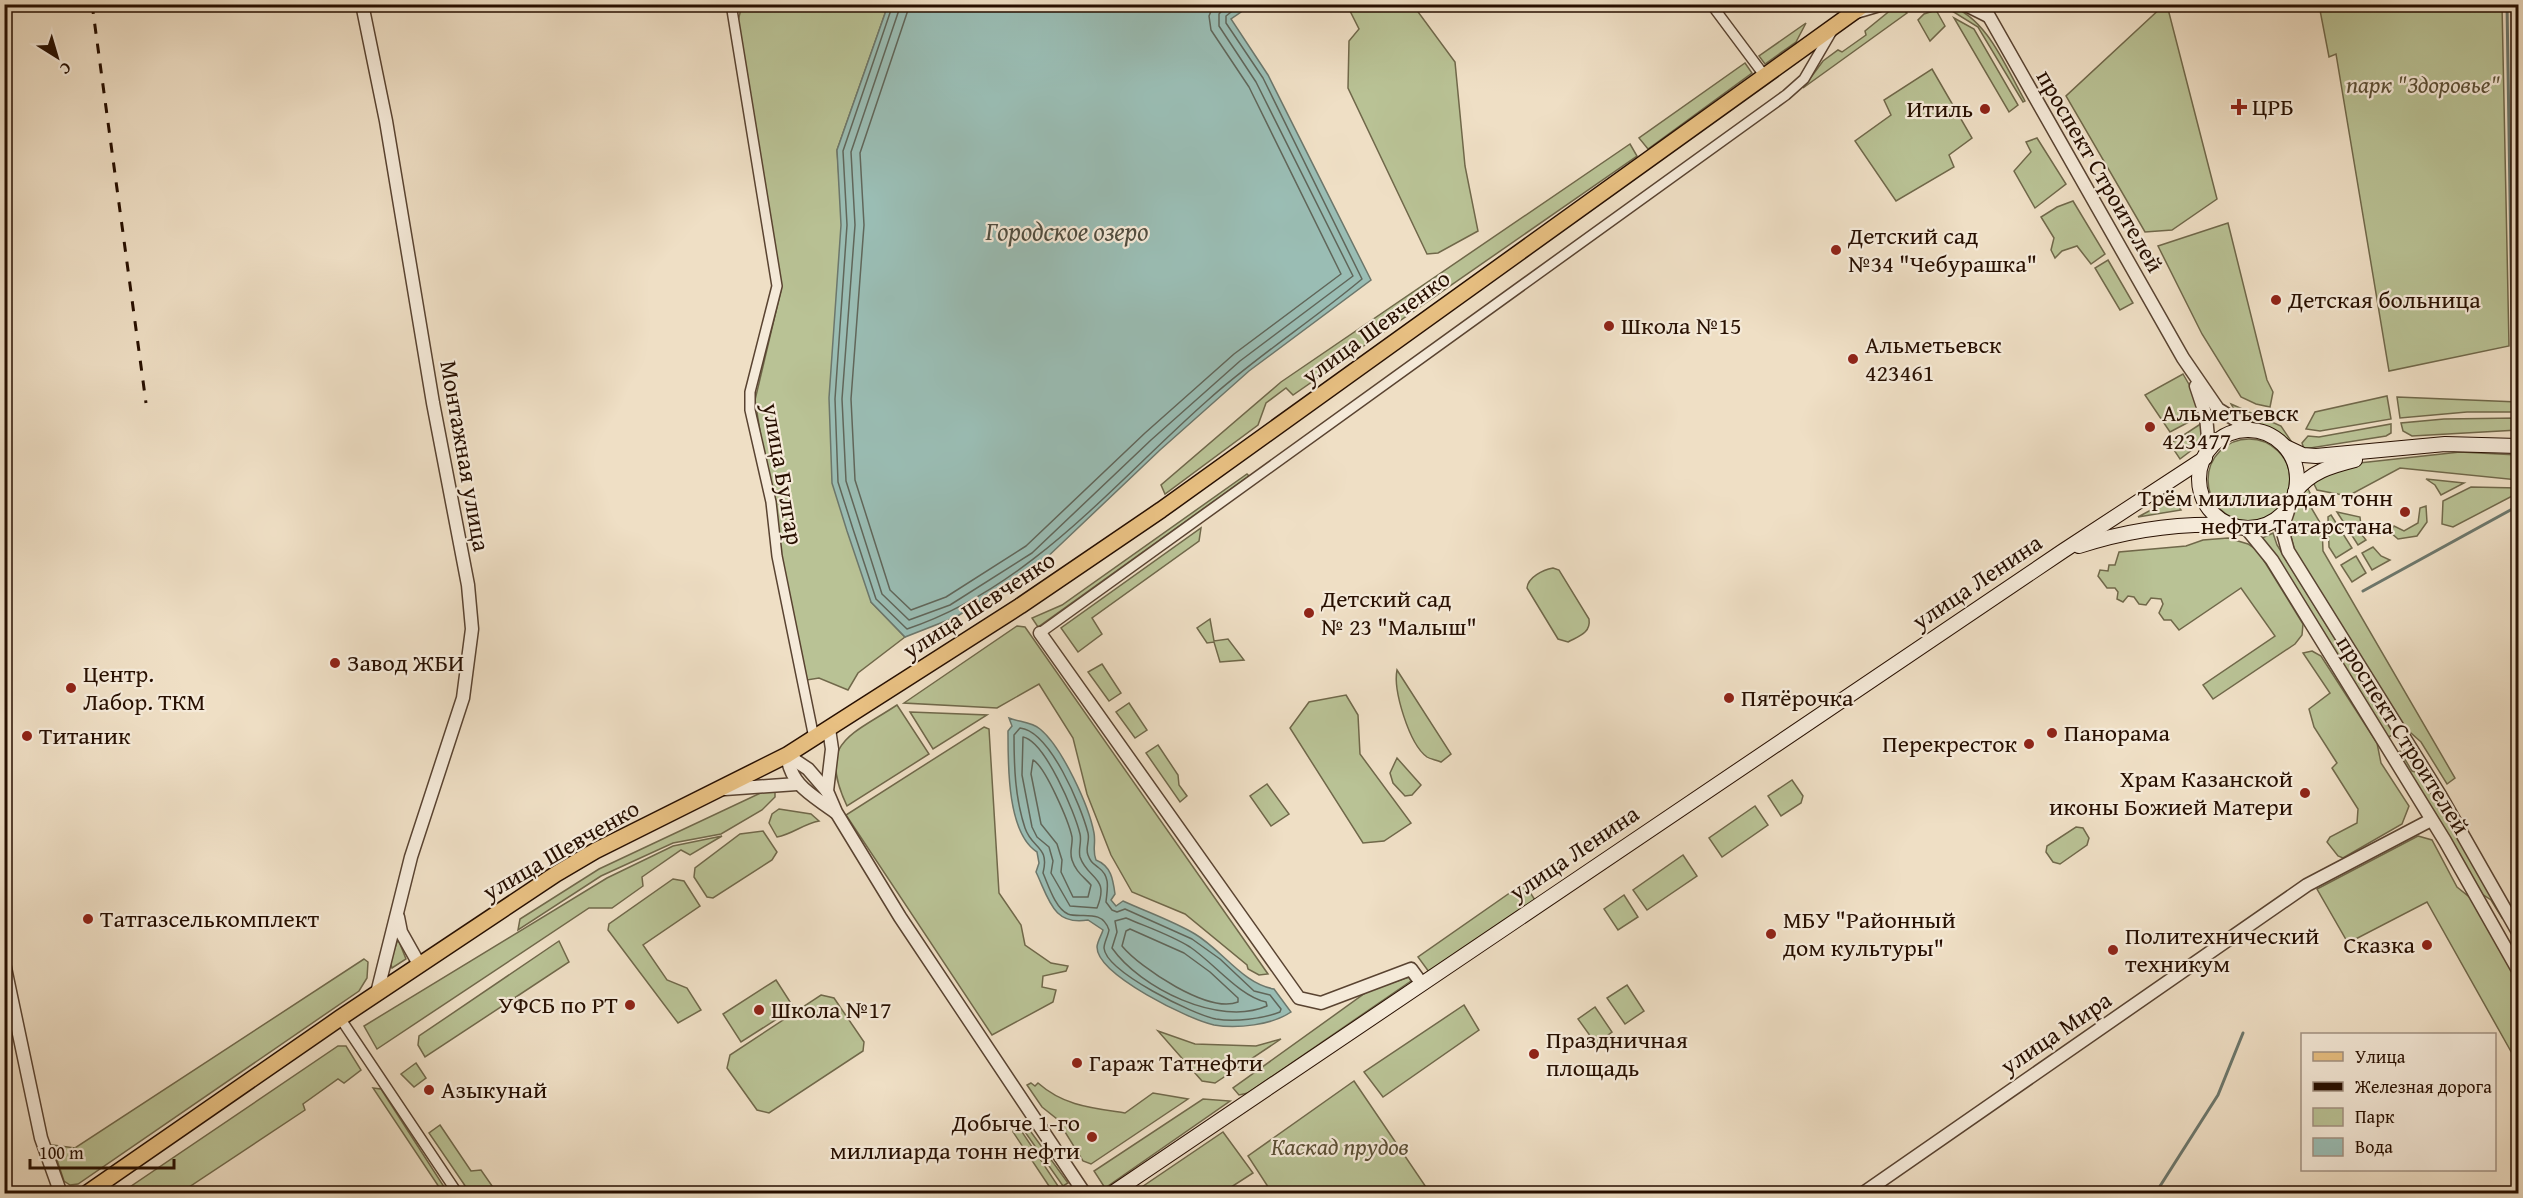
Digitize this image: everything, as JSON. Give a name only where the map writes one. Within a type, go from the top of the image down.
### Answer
[{"type":"main road","name":"улица Шевченко","points":[[86,1194],[419,964],[580,859],[787,755],[1020,606],[1161,510],[1860,8]]},
{"type":"main road","points":[[2402,448],[2328,467],[2302,482],[2277,518],[2262,526],[2246,528],[2230,525],[2212,512],[2200,493],[2199,480],[2207,453],[2223,437],[2238,431],[2252,430],[2267,434],[2289,450],[2316,456],[2402,448],[2445,444],[2518,446]]},
{"type":"main road","points":[[2282,444],[2292,457],[2296,471],[2292,498]]},
{"type":"main road","name":"улица Ленина","points":[[1111,1194],[2207,453]]},
{"type":"main road","name":"улица Ленина","points":[[2063,551],[2118,534],[2189,524],[2230,525]]},
{"type":"street","name":"Монтажная улица","points":[[362,4],[388,132],[434,403],[468,585],[472,629],[470,662],[463,698],[411,857],[377,993]]},
{"type":"street","name":"улица Булгар","points":[[731,4],[777,286],[750,392],[750,410],[771,502],[777,556],[814,738]]},
{"type":"street","points":[[1711,4],[1764,75]]},
{"type":"street","points":[[1860,8],[1883,4]]},
{"type":"street","points":[[1964,4],[1985,10]]},
{"type":"street","name":"проспект Строителей","points":[[1985,10],[2183,358],[2218,409],[2252,430]]},
{"type":"street","points":[[1422,984],[1411,969],[1321,1003],[1299,998],[1040,633],[1786,95],[1804,79],[1834,26]]},
{"type":"street","name":"проспект Строителей","points":[[2183,358],[2206,416],[2207,453]]},
{"type":"street","name":"проспект Строителей","points":[[2292,498],[2282,529],[2288,551],[2404,738],[2516,928]]},
{"type":"street","name":"проспект Строителей","points":[[2246,528],[2272,560],[2431,820],[2518,970]]},
{"type":"street","points":[[827,791],[832,748],[829,729]]},
{"type":"street","points":[[2386,749],[2404,738]]},
{"type":"street","points":[[787,755],[808,769],[827,791],[836,812],[900,917],[1085,1194]]},
{"type":"street","points":[[787,755],[789,772],[797,784],[836,812]]},
{"type":"street","points":[[718,789],[797,784]]},
{"type":"street","name":"улица Мира","points":[[1862,1194],[2307,885],[2431,820]]},
{"type":"street","name":"Монтажная улица","points":[[397,909],[401,932],[419,964]]},
{"type":"street","points":[[2497,932],[2516,928]]},
{"type":"street","points":[[4,963],[42,1138],[61,1194]]},
{"type":"street","points":[[340,1018],[458,1194]]},
{"type":"green space","points":[[742,5],[888,5],[837,150],[871,602],[905,637],[858,673],[848,690],[819,678],[807,680],[782,567],[755,400],[781,290],[737,25]]},
{"type":"green space","points":[[1347,5],[1413,5],[1455,62],[1465,166],[1478,231],[1438,253],[1427,254],[1348,88],[1349,41],[1359,29]]},
{"type":"green space","points":[[1897,5],[1907,13],[1803,88],[1823,61],[1838,50],[1842,52],[1866,35],[1865,31]]},
{"type":"green space","points":[[1949,5],[1975,21],[1985,32],[2025,101],[2023,102],[1978,27],[1952,11]]},
{"type":"green space","points":[[2164,5],[2167,5],[2217,199],[2172,230],[2145,232],[2066,96]]},
{"type":"green space","name":"парк \"Здоровье\"","points":[[2319,5],[2502,5],[2509,346],[2389,371],[2336,54],[2329,57]]},
{"type":"green space","points":[[1936,10],[1945,26],[1930,41],[1918,20],[1924,14]]},
{"type":"green space","points":[[1954,18],[1974,29],[2018,105],[2009,112]]},
{"type":"green space","points":[[1806,23],[1796,42],[1765,64],[1759,56]]},
{"type":"green space","points":[[1745,63],[1752,73],[1648,149],[1639,138]]},
{"type":"green space","points":[[1932,69],[1972,138],[1949,155],[1954,167],[1896,201],[1855,141],[1891,115],[1884,100]]},
{"type":"green space","points":[[2518,71],[2518,151],[2515,151],[2514,73]]},
{"type":"green space","points":[[2037,138],[2066,184],[2035,208],[2014,171],[2031,152],[2026,142]]},
{"type":"green space","points":[[1630,144],[1637,156],[1293,395],[1286,388],[1266,403],[1258,425],[1165,494],[1161,485],[1281,382]]},
{"type":"green space","points":[[2073,201],[2105,254],[2091,264],[2077,246],[2062,251],[2055,258],[2051,250],[2054,238],[2041,217]]},
{"type":"green space","points":[[2228,223],[2267,380],[2273,392],[2270,407],[2241,397],[2202,334],[2158,246]]},
{"type":"green space","points":[[2108,260],[2133,303],[2120,310],[2095,268]]},
{"type":"green space","points":[[2183,374],[2198,400],[2202,415],[2170,432],[2145,395]]},
{"type":"green space","points":[[2387,396],[2391,419],[2320,431],[2306,429],[2315,412]]},
{"type":"green space","points":[[2397,397],[2518,402],[2518,412],[2467,412],[2400,418]]},
{"type":"green space","points":[[2231,404],[2281,426],[2293,444],[2242,416]]},
{"type":"green space","points":[[2518,418],[2518,430],[2412,436],[2403,431],[2401,423],[2444,419]]},
{"type":"green space","points":[[2202,423],[2201,443],[2180,459],[2170,444]]},
{"type":"green space","points":[[2391,424],[2391,433],[2386,436],[2304,449],[2302,443],[2308,436],[2319,437]]},
{"type":"green space","points":[[2249,439],[2265,442],[2278,451],[2287,464],[2290,480],[2287,496],[2278,509],[2265,518],[2249,521],[2233,518],[2220,509],[2211,496],[2208,480],[2211,464],[2220,451],[2233,442]]},
{"type":"green space","points":[[2460,452],[2518,455],[2518,480],[2400,468],[2348,496],[2317,490],[2312,480],[2359,463]]},
{"type":"green space","points":[[1247,474],[1249,476],[1038,627],[1032,618],[1062,605]]},
{"type":"green space","points":[[2426,479],[2464,483],[2441,495],[2435,485]]},
{"type":"green space","points":[[2307,487],[2310,493],[2309,504],[2322,526],[2323,551],[2455,778],[2447,784],[2421,742],[2402,725],[2295,551],[2290,533],[2290,517],[2296,502]]},
{"type":"green space","points":[[2471,487],[2518,488],[2518,493],[2453,527],[2442,524],[2443,501]]},
{"type":"green space","points":[[2173,498],[2181,510],[2138,517]]},
{"type":"green space","points":[[2426,506],[2427,522],[2417,536],[2398,539],[2390,532],[2394,526],[2404,531],[2418,523],[2420,508]]},
{"type":"green space","points":[[2337,512],[2360,517],[2362,535],[2366,540],[2358,545]]},
{"type":"green space","points":[[2331,515],[2352,548],[2336,558],[2329,547],[2328,517]]},
{"type":"green space","points":[[1201,528],[1199,541],[1092,618],[1102,634],[1078,652],[1061,628]]},
{"type":"green space","points":[[2273,533],[2277,545],[2394,734],[2387,738],[2262,538]]},
{"type":"green space","points":[[2228,538],[2248,544],[2258,551],[2303,624],[2302,635],[2295,644],[2213,699],[2203,685],[2275,636],[2241,588],[2179,630],[2171,620],[2164,620],[2159,613],[2163,604],[2161,599],[2151,598],[2146,605],[2139,604],[2134,597],[2128,596],[2123,602],[2117,599],[2118,592],[2115,588],[2107,588],[2098,576],[2100,570],[2108,571],[2109,565],[2115,565],[2119,552],[2186,546],[2203,540]]},
{"type":"green space","points":[[2373,547],[2381,556],[2390,560],[2372,570],[2362,553]]},
{"type":"green space","points":[[2356,556],[2366,573],[2352,582],[2341,565]]},
{"type":"green space","points":[[1553,568],[1559,570],[1589,619],[1586,631],[1568,642],[1558,639],[1527,588],[1533,577]]},
{"type":"green space","points":[[1210,619],[1214,641],[1228,639],[1244,660],[1220,662],[1214,642],[1207,643],[1197,628]]},
{"type":"green space","points":[[1017,626],[1025,627],[1268,974],[1259,975],[1248,969],[1247,965],[1185,914],[1132,892],[1111,855],[1087,794],[1073,738],[1039,684],[997,708],[904,703]]},
{"type":"green space","points":[[2312,651],[2321,656],[2377,743],[2381,763],[2409,806],[2402,824],[2343,858],[2338,856],[2327,842],[2330,837],[2357,823],[2358,809],[2332,768],[2337,763],[2314,727],[2309,709],[2330,693],[2303,653]]},
{"type":"green space","points":[[1102,664],[1121,693],[1109,701],[1088,672]]},
{"type":"green space","points":[[1397,670],[1451,754],[1441,762],[1427,757],[1414,741],[1400,703],[1396,679]]},
{"type":"green space","points":[[1346,695],[1358,715],[1360,754],[1411,823],[1384,841],[1363,843],[1290,728],[1309,702]]},
{"type":"green space","points":[[1129,703],[1147,730],[1135,738],[1116,712]]},
{"type":"green space","points":[[897,705],[929,754],[847,806],[839,785],[836,768],[837,754],[843,743],[853,734]]},
{"type":"green space","points":[[910,712],[987,715],[933,749]]},
{"type":"green space","points":[[984,727],[989,729],[999,893],[1021,925],[1025,945],[1051,963],[1068,966],[1066,971],[1043,976],[1042,987],[1056,990],[1053,1002],[992,1035],[846,815]]},
{"type":"green space","points":[[1158,745],[1178,775],[1179,785],[1187,796],[1180,802],[1146,753]]},
{"type":"green space","points":[[2400,751],[2412,771],[2419,773],[2506,917],[2502,918],[2491,900],[2482,894],[2397,753]]},
{"type":"green space","points":[[1397,758],[1421,785],[1412,795],[1405,796],[1393,783],[1390,773]]},
{"type":"green space","points":[[1792,780],[1803,796],[1801,803],[1781,816],[1768,796]]},
{"type":"green space","points":[[1267,784],[1289,814],[1271,826],[1250,796]]},
{"type":"green space","points":[[769,789],[775,791],[775,797],[762,810],[721,834],[673,843],[601,876],[518,930],[520,919],[599,869]]},
{"type":"green space","points":[[1755,806],[1768,825],[1722,857],[1709,838]]},
{"type":"green space","points":[[779,809],[811,814],[819,821],[777,837],[769,823],[772,814]]},
{"type":"green space","points":[[2076,827],[2083,828],[2089,838],[2087,845],[2060,864],[2053,862],[2046,852],[2047,846]]},
{"type":"green space","points":[[763,831],[777,852],[772,860],[713,898],[707,897],[694,877],[695,868],[740,834]]},
{"type":"green space","points":[[722,836],[690,855],[681,850],[642,877],[643,886],[612,908],[589,908],[377,1049],[364,1026],[607,878],[673,846]]},
{"type":"green space","points":[[2418,836],[2432,840],[2457,887],[2473,900],[2518,978],[2518,1064],[2427,902],[2348,943],[2317,889]]},
{"type":"green space","points":[[1683,855],[1697,876],[1647,910],[1633,890]]},
{"type":"green space","points":[[673,879],[684,881],[700,906],[643,945],[667,980],[687,988],[701,1010],[678,1023],[608,930],[609,924]]},
{"type":"green space","points":[[1524,883],[1535,900],[1429,972],[1418,957]]},
{"type":"green space","points":[[1624,895],[1638,917],[1618,930],[1604,909]]},
{"type":"green space","points":[[398,939],[406,959],[392,968],[390,962]]},
{"type":"green space","points":[[559,941],[569,962],[425,1057],[418,1045],[419,1036]]},
{"type":"green space","points":[[364,959],[368,962],[367,978],[359,991],[78,1184],[70,1185],[64,1181],[52,1145],[75,1148]]},
{"type":"green space","points":[[1409,977],[1411,981],[1248,1093],[1239,1095],[1233,1088],[1368,991]]},
{"type":"green space","points":[[776,980],[794,1008],[741,1042],[723,1014]]},
{"type":"green space","points":[[1627,985],[1644,1011],[1625,1024],[1607,998]]},
{"type":"green space","points":[[821,995],[834,998],[864,1042],[863,1051],[769,1113],[757,1110],[727,1068],[730,1055]]},
{"type":"green space","points":[[1464,1005],[1479,1030],[1383,1097],[1364,1072]]},
{"type":"green space","points":[[1595,1007],[1612,1032],[1596,1044],[1578,1019]]},
{"type":"green space","points":[[1158,1031],[1195,1044],[1256,1046],[1281,1039],[1215,1083],[1202,1081]]},
{"type":"green space","points":[[338,1046],[346,1046],[361,1070],[344,1083],[338,1079],[303,1104],[305,1110],[180,1193],[121,1193]]},
{"type":"green space","points":[[416,1063],[426,1078],[414,1087],[401,1074]]},
{"type":"green space","name":"Каскад прудов","points":[[1354,1081],[1430,1193],[1272,1193],[1248,1156]]},
{"type":"green space","points":[[1031,1083],[1035,1086],[1038,1083],[1058,1097],[1079,1105],[1125,1113],[1153,1093],[1188,1099],[1091,1164],[1083,1161],[1057,1119],[1042,1107],[1027,1085]]},
{"type":"green space","points":[[373,1088],[381,1089],[448,1193],[443,1193]]},
{"type":"green space","points":[[1203,1099],[1230,1101],[1105,1188],[1094,1171]]},
{"type":"green space","points":[[1023,1121],[1068,1183],[1063,1186],[1018,1122]]},
{"type":"green space","points":[[1016,1123],[1058,1186],[1057,1188],[1049,1186],[1013,1132]]},
{"type":"green space","points":[[440,1125],[471,1171],[481,1170],[497,1193],[470,1193],[429,1133]]},
{"type":"green space","points":[[1223,1132],[1253,1173],[1222,1193],[1133,1193]]},
{"type":"water","name":"Городское озеро","points":[[888,5],[1242,5],[1241,12],[1231,19],[1268,75],[1371,280],[1249,371],[1160,450],[1040,564],[956,617],[905,637],[871,602],[847,531],[832,483],[829,398],[841,225],[837,150]]},
{"type":"water","points":[[1009,718],[1029,723],[1040,729],[1057,749],[1065,763],[1081,793],[1091,822],[1096,860],[1108,869],[1112,878],[1115,894],[1111,900],[1116,906],[1123,901],[1195,934],[1252,981],[1274,989],[1291,1012],[1274,1020],[1254,1025],[1214,1025],[1166,1006],[1128,983],[1112,970],[1101,958],[1097,947],[1103,930],[1088,920],[1076,921],[1060,915],[1049,901],[1036,872],[1039,863],[1037,852],[1027,843],[1020,830],[1011,797],[1008,731],[1012,726]]},
{"type":"waterway","points":[[2507,4],[2513,385]]},
{"type":"waterway","points":[[2363,591],[2516,507]]},
{"type":"waterway","points":[[2155,1194],[2218,1095],[2243,1033]]},
{"type":"railway","points":[[92,4],[146,403]]},
{"type":"place","name":"ЦРБ","points":[[2239,107]]},
{"type":"place","name":"Итиль","points":[[1985,109]]},
{"type":"place","name":"Детский сад №34 \"Чебурашка\"","points":[[1836,250]]},
{"type":"place","name":"Детская больница","points":[[2276,300]]},
{"type":"place","name":"Школа №15","points":[[1609,326]]},
{"type":"place","name":"Альметьевск 423461","points":[[1853,359]]},
{"type":"place","name":"Альметьевск 423477","points":[[2150,427]]},
{"type":"place","name":"Трём миллиардам тонн нефти Татарстана","points":[[2405,512]]},
{"type":"place","name":"Детский сад № 23 \"Малыш\"","points":[[1309,613]]},
{"type":"place","name":"Завод ЖБИ","points":[[335,663]]},
{"type":"place","name":"Центр. Лабор. ТКМ","points":[[71,688]]},
{"type":"place","name":"Пятёрочка","points":[[1729,698]]},
{"type":"place","name":"Панорама","points":[[2052,733]]},
{"type":"place","name":"Титаник","points":[[27,736]]},
{"type":"place","name":"Перекресток","points":[[2029,744]]},
{"type":"place","name":"Храм Казанской иконы Божией Матери","points":[[2305,793]]},
{"type":"place","name":"Татгазселькомплект","points":[[88,919]]},
{"type":"place","name":"МБУ \"Районный дом культуры\"","points":[[1771,934]]},
{"type":"place","name":"Сказка","points":[[2427,945]]},
{"type":"place","name":"Политехнический техникум","points":[[2113,950]]},
{"type":"place","name":"УФСБ по РТ","points":[[630,1005]]},
{"type":"place","name":"Школа №17","points":[[759,1010]]},
{"type":"place","name":"Праздничная площадь","points":[[1534,1054]]},
{"type":"place","name":"Гараж Татнефти","points":[[1077,1063]]},
{"type":"place","name":"Азыкунай","points":[[429,1090]]},
{"type":"place","name":"Добыче 1-го миллиарда тонн нефти","points":[[1092,1137]]}]
